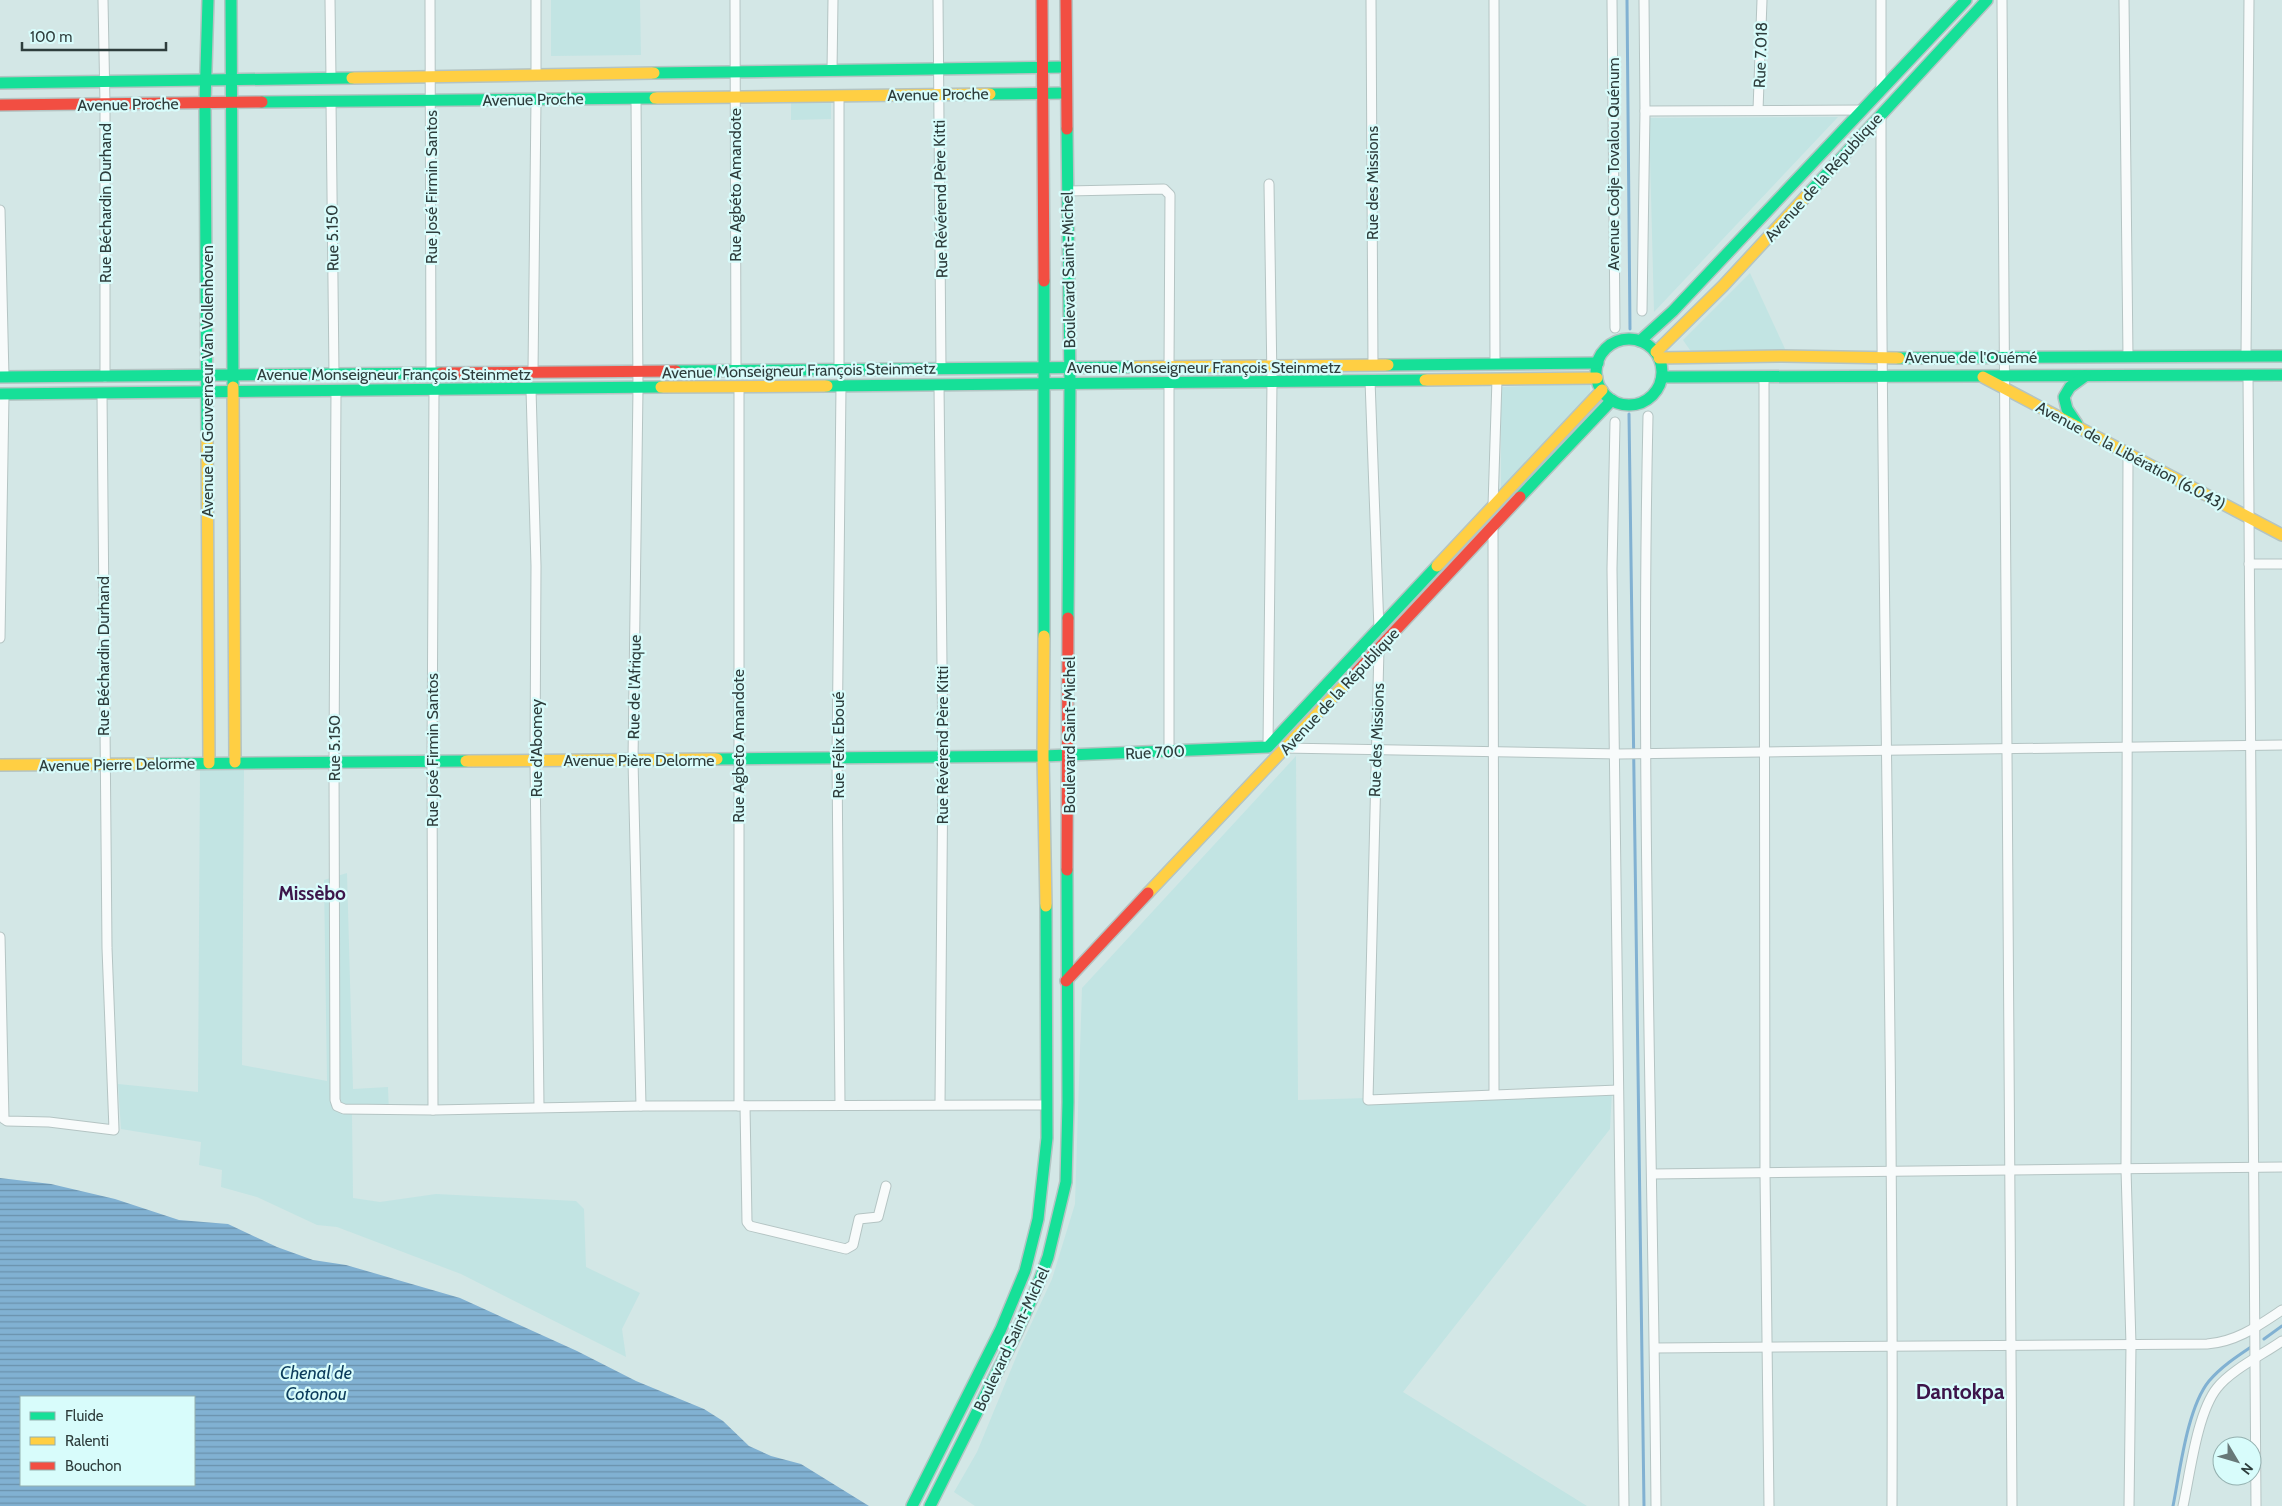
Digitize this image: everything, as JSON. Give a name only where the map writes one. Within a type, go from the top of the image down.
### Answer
[{"type":"main road","name":"Avenue du Gouverneur Van Vollenhoven","points":[[208,0],[206,103],[209,763]]},
{"type":"main road","name":"Avenue du Gouverneur Van Vollenhoven","points":[[231,0],[231,375],[235,762]]},
{"type":"main road","name":"Boulevard Saint-Michel","points":[[912,1506],[1004,1322],[1025,1272],[1038,1219],[1044,1179],[1047,1105],[1046,842],[1043,756],[1045,368],[1042,0]]},
{"type":"main road","name":"Boulevard Saint-Michel","points":[[930,1506],[1037,1288],[1055,1232],[1066,1182],[1068,1102],[1066,981],[1070,383],[1066,0]]},
{"type":"main road","name":"Avenue de la République","points":[[1640,341],[1673,311],[1966,0]]},
{"type":"main road","name":"Avenue de la République","points":[[1658,355],[1987,0]]},
{"type":"main road","name":"Avenue Proche","points":[[0,84],[1066,67]]},
{"type":"main road","name":"Avenue Proche","points":[[0,105],[1066,93]]},
{"type":"main road","points":[[1626,339],[1640,341],[1658,355],[1662,376],[1654,393],[1643,402],[1625,405],[1612,400],[1602,390],[1597,378],[1598,363],[1602,353],[1613,344],[1626,339]]},
{"type":"main road","name":"Avenue de l'Ouémé","points":[[1658,355],[1881,358],[2282,356]]},
{"type":"main road","name":"Avenue Monseigneur François Steinmetz","points":[[2,377],[1598,363]]},
{"type":"main road","name":"Avenue de l'Ouémé","points":[[1662,376],[2282,375]]},
{"type":"main road","name":"Avenue de la Libération (6.043)","points":[[1980,376],[2282,535]]},
{"type":"main road","points":[[2082,429],[2067,411],[2064,401],[2065,391],[2071,384],[2085,376]]},
{"type":"main road","name":"Avenue Monseigneur François Steinmetz","points":[[2,394],[1597,378]]},
{"type":"main road","name":"Avenue de la République","points":[[1268,747],[1602,390]]},
{"type":"main road","name":"Avenue de la République","points":[[1066,981],[1612,400]]},
{"type":"main road","name":"Rue 700","points":[[1043,756],[1268,747]]},
{"type":"main road","name":"Avenue Pière Delorme","points":[[235,762],[1043,756]]},
{"type":"main road","name":"Avenue Pierre Delorme","points":[[0,765],[235,762]]},
{"type":"street","name":"Rue Béchardin Durhand","points":[[103,0],[105,376]]},
{"type":"street","points":[[330,0],[331,78]]},
{"type":"street","name":"Rue José Firmin Santos","points":[[430,0],[431,373]]},
{"type":"street","points":[[536,0],[536,75]]},
{"type":"street","name":"Rue Agbéto Amandote","points":[[735,0],[736,371]]},
{"type":"street","points":[[832,71],[833,0]]},
{"type":"street","name":"Rue Révérend Père Kitti","points":[[938,0],[941,369]]},
{"type":"street","name":"Rue des Missions","points":[[1371,0],[1373,365]]},
{"type":"street","points":[[1494,0],[1496,364]]},
{"type":"street","name":"Avenue Codje Tovalou Quénum","points":[[1612,0],[1615,328]]},
{"type":"street","name":"Avenue Codje Tovalou Quénum","points":[[1642,311],[1645,111],[1644,0]]},
{"type":"street","name":"Rue 7.018","points":[[1758,110],[1762,0]]},
{"type":"street","points":[[1881,0],[1881,91]]},
{"type":"street","points":[[2002,0],[2012,1506]]},
{"type":"street","points":[[2124,0],[2128,357]]},
{"type":"street","points":[[2246,356],[2249,0]]},
{"type":"street","points":[[839,96],[839,370]]},
{"type":"street","name":"Rue de l'Afrique","points":[[636,98],[638,388],[634,760],[641,1106]]},
{"type":"street","points":[[533,372],[536,100]]},
{"type":"street","name":"Rue 5.150","points":[[330,101],[334,374]]},
{"type":"street","points":[[1645,111],[1862,110]]},
{"type":"street","points":[[1881,113],[1881,358],[1888,750],[1890,1172],[1893,1346],[1892,1506]]},
{"type":"street","points":[[1269,184],[1272,381],[1268,747],[1643,754],[2282,745]]},
{"type":"street","points":[[1067,191],[1164,189],[1170,195],[1169,367]]},
{"type":"street","points":[[0,210],[2,377]]},
{"type":"street","points":[[2248,375],[2252,1168],[2256,1330],[2256,1506]]},
{"type":"street","points":[[1764,376],[1765,1173],[1769,1506]]},
{"type":"street","points":[[1497,379],[1493,506],[1494,1094],[1618,1090]]},
{"type":"street","name":"Rue des Missions","points":[[1370,380],[1379,648],[1375,750],[1368,1100],[1494,1094]]},
{"type":"street","points":[[1169,382],[1169,752]]},
{"type":"street","name":"Rue Révérend Père Kitti","points":[[939,384],[943,758],[940,1104]]},
{"type":"street","name":"Rue Félix Eboué","points":[[840,1105],[837,758],[841,386]]},
{"type":"street","name":"Rue Agbeto Amandote","points":[[739,387],[738,759],[742,1106],[746,1222],[750,1226],[846,1249],[852,1245],[859,1219],[878,1217],[886,1186]]},
{"type":"street","name":"Rue d'Abomey","points":[[531,389],[536,566],[535,760],[539,1108]]},
{"type":"street","name":"Rue José Firmin Santos","points":[[433,1110],[434,390]]},
{"type":"street","name":"Rue 5.150","points":[[336,391],[334,761],[335,1090],[337,1106],[344,1109],[433,1110]]},
{"type":"street","name":"Rue Béchardin Durhand","points":[[0,937],[2,1114],[7,1121],[49,1122],[114,1130],[106,948],[102,393]]},
{"type":"street","points":[[0,638],[2,394]]},
{"type":"street","points":[[1648,416],[1643,754],[1652,1174],[1656,1506]]},
{"type":"street","points":[[1616,422],[1612,569],[1617,754],[1618,1090],[1624,1506]]},
{"type":"street","points":[[2128,454],[2126,1169],[2131,1345],[2129,1506]]},
{"type":"street","points":[[2249,564],[2282,564]]},
{"type":"street","points":[[433,1110],[641,1106],[1047,1105]]},
{"type":"street","points":[[1652,1174],[2282,1168]]},
{"type":"street","points":[[1655,1348],[2220,1343],[2256,1330],[2282,1310]]},
{"type":"street","points":[[2183,1506],[2204,1413],[2216,1388],[2229,1376],[2282,1341]]},
{"type":"shaded area","points":[[551,0],[640,0],[641,55],[551,56]]},
{"type":"shaded area","points":[[791,99],[831,99],[831,119],[791,120]]},
{"type":"shaded area","points":[[1838,117],[1654,312],[1649,118]]},
{"type":"shaded area","points":[[1750,273],[1786,351],[1692,353],[1683,340]]},
{"type":"shaded area","points":[[1590,383],[1590,396],[1501,490],[1501,387]]},
{"type":"shaded area","points":[[1296,756],[1298,1100],[1612,1091],[1610,1129],[1403,1392],[1587,1506],[975,1506],[954,1492],[977,1452],[1019,1350],[1052,1279],[1075,1204],[1082,988]]},
{"type":"shaded area","points":[[244,768],[242,1065],[327,1081],[324,880],[347,873],[353,1089],[388,1087],[389,1114],[352,1114],[353,1198],[380,1202],[436,1194],[576,1201],[584,1209],[586,1267],[640,1293],[622,1329],[626,1357],[461,1274],[337,1227],[317,1225],[257,1197],[221,1187],[222,1170],[199,1165],[201,1142],[121,1129],[118,1084],[198,1092],[200,770]]},
{"type":"water","name":"Chenal de Cotonou","points":[[0,1178],[51,1184],[115,1199],[179,1220],[228,1224],[277,1247],[313,1260],[346,1265],[460,1298],[577,1351],[636,1381],[704,1409],[723,1421],[749,1446],[771,1456],[801,1464],[869,1506],[0,1506]]},
{"type":"waterway","points":[[1627,0],[1630,329]]},
{"type":"waterway","points":[[1629,414],[1644,1506]]},
{"type":"waterway","points":[[2264,1339],[2282,1326]]},
{"type":"waterway","points":[[2173,1506],[2185,1440],[2201,1393],[2219,1371],[2251,1347]]},
{"type":"traffic: fast","points":[[207,437],[205,103],[208,0]]},
{"type":"traffic: fast","points":[[231,0],[233,387]]},
{"type":"traffic: fast","points":[[1640,341],[1673,311],[1966,0]]},
{"type":"traffic: fast","points":[[1809,193],[1987,0]]},
{"type":"traffic: fast","points":[[654,73],[1066,67]]},
{"type":"traffic: fast","points":[[0,83],[352,78]]},
{"type":"traffic: fast","points":[[990,94],[1066,93]]},
{"type":"traffic: fast","points":[[262,102],[655,98]]},
{"type":"traffic: fast","points":[[1067,129],[1070,383],[1068,618]]},
{"type":"traffic: fast","points":[[1044,281],[1044,636]]},
{"type":"traffic: fast","points":[[1629,339],[1642,342],[1652,349],[1659,359],[1662,372],[1659,385],[1652,395],[1642,402],[1629,405],[1616,402],[1606,395],[1599,385],[1596,372],[1599,359],[1606,349],[1616,342],[1629,339]]},
{"type":"traffic: fast","points":[[1899,358],[2282,356]]},
{"type":"traffic: fast","points":[[1388,365],[1598,363]]},
{"type":"traffic: fast","points":[[676,371],[1134,367]]},
{"type":"traffic: fast","points":[[0,377],[441,373]]},
{"type":"traffic: fast","points":[[1662,377],[2282,375]]},
{"type":"traffic: fast","points":[[2077,424],[2067,409],[2064,397],[2070,387],[2085,376]]},
{"type":"traffic: fast","points":[[827,386],[1425,380]]},
{"type":"traffic: fast","points":[[0,394],[661,387]]},
{"type":"traffic: fast","points":[[1520,497],[1612,400]]},
{"type":"traffic: fast","points":[[1043,756],[1268,747],[1437,566]]},
{"type":"traffic: fast","points":[[717,759],[1043,756]]},
{"type":"traffic: fast","points":[[157,764],[466,761]]},
{"type":"traffic: fast","points":[[930,1506],[1017,1332],[1037,1287],[1048,1257],[1066,1182],[1068,1102],[1067,870]]},
{"type":"traffic: fast","points":[[912,1506],[1001,1329],[1025,1271],[1038,1219],[1047,1138],[1046,906]]},
{"type":"traffic: slow","points":[[352,78],[654,73]]},
{"type":"traffic: slow","points":[[655,98],[990,94]]},
{"type":"traffic: slow","points":[[1656,352],[1723,286],[1809,193]]},
{"type":"traffic: slow","points":[[1659,358],[1782,356],[1899,358]]},
{"type":"traffic: slow","points":[[1134,367],[1388,365]]},
{"type":"traffic: slow","points":[[1983,377],[2282,535]]},
{"type":"traffic: slow","points":[[1425,380],[1597,378]]},
{"type":"traffic: slow","points":[[661,387],[827,386]]},
{"type":"traffic: slow","points":[[233,387],[235,762]]},
{"type":"traffic: slow","points":[[1437,566],[1602,390]]},
{"type":"traffic: slow","points":[[207,437],[209,763]]},
{"type":"traffic: slow","points":[[1044,636],[1043,756],[1046,906]]},
{"type":"traffic: slow","points":[[1148,893],[1351,678]]},
{"type":"traffic: slow","points":[[466,761],[717,759]]},
{"type":"traffic: slow","points":[[0,765],[157,764]]},
{"type":"traffic: jam","points":[[1042,0],[1044,281]]},
{"type":"traffic: jam","points":[[1066,0],[1067,129]]},
{"type":"traffic: jam","points":[[0,105],[262,102]]},
{"type":"traffic: jam","points":[[441,373],[676,371]]},
{"type":"traffic: jam","points":[[1351,678],[1520,497]]},
{"type":"traffic: jam","points":[[1067,870],[1068,618]]},
{"type":"traffic: jam","points":[[1066,981],[1148,893]]},
{"type":"district","name":"Missèbo","points":[[312,893]]},
{"type":"district","name":"Dantokpa","points":[[1960,1392]]}]
